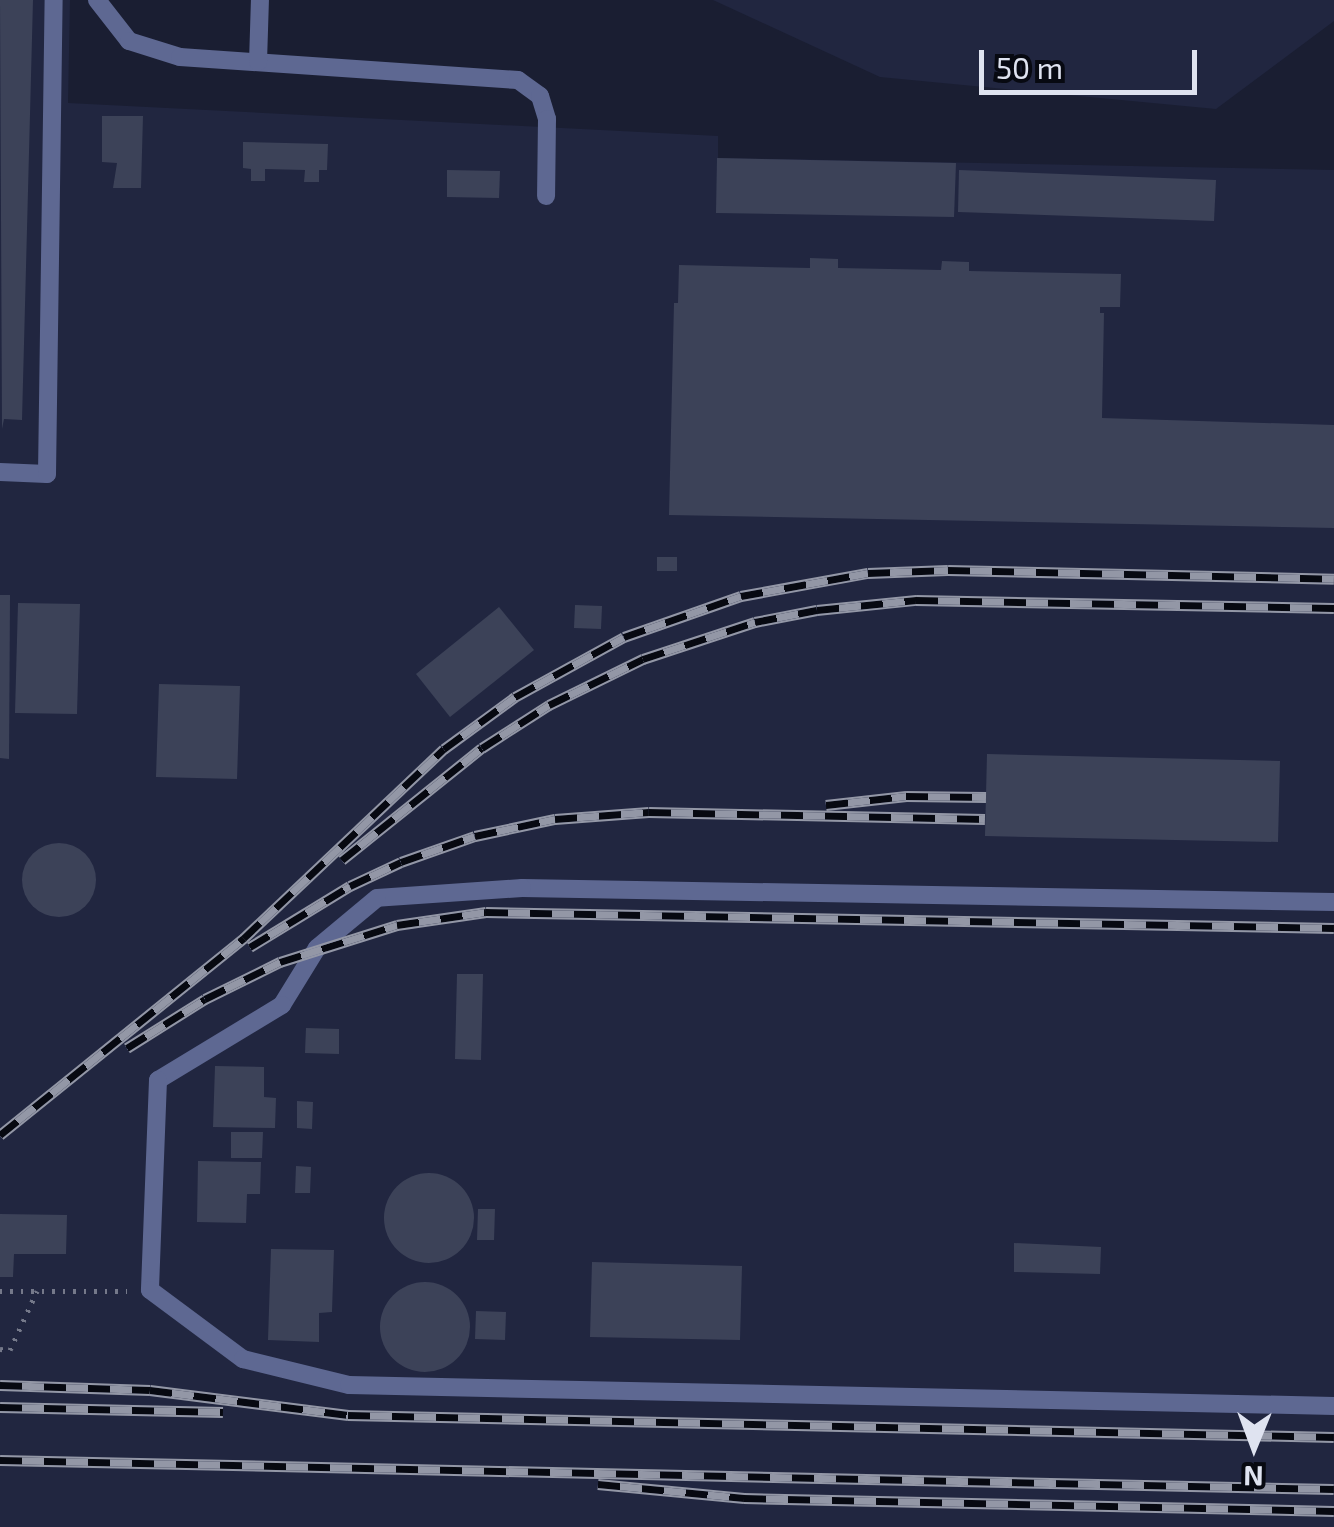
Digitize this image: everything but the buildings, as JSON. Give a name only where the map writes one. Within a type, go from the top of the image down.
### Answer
[{"type":"lane","points":[[0,472],[47,474],[54,0]]},
{"type":"lane","points":[[97,0],[121,34],[146,50],[180,57],[518,80],[540,96],[547,119],[546,196]]},
{"type":"lane","points":[[258,62],[260,0]]},
{"type":"lane","points":[[1334,902],[522,888],[377,898],[318,948],[282,1005],[158,1080],[150,1290],[243,1360],[349,1385],[1334,1406]]},
{"type":"path","points":[[0,1291],[150,1290]]},
{"type":"path","points":[[0,1350],[10,1350],[36,1291]]},
{"type":"shaded area","points":[[0,0],[70,0],[68,103],[718,136],[718,158],[1334,170],[1334,1527],[0,1527]]},
{"type":"shaded area","points":[[713,0],[1334,0],[1334,21],[1216,109],[880,77]]},
{"type":"railway","points":[[0,1135],[244,938],[444,749],[515,697],[624,637],[741,596],[868,573],[948,570],[1334,579]]},
{"type":"railway","points":[[342,860],[482,748],[549,705],[643,659],[755,622],[817,610],[916,600],[1334,608]]},
{"type":"railway","points":[[826,805],[906,796],[986,797]]},
{"type":"railway","points":[[250,947],[350,886],[401,862],[475,836],[555,819],[649,812],[985,819]]},
{"type":"railway","points":[[127,1048],[205,999],[280,962],[397,925],[486,912],[1334,928]]},
{"type":"railway","points":[[0,1385],[150,1390],[348,1415],[1334,1437]]},
{"type":"railway","points":[[0,1407],[223,1412]]},
{"type":"railway","points":[[0,1460],[1334,1489]]},
{"type":"railway","points":[[598,1484],[744,1498],[1334,1511]]}]
